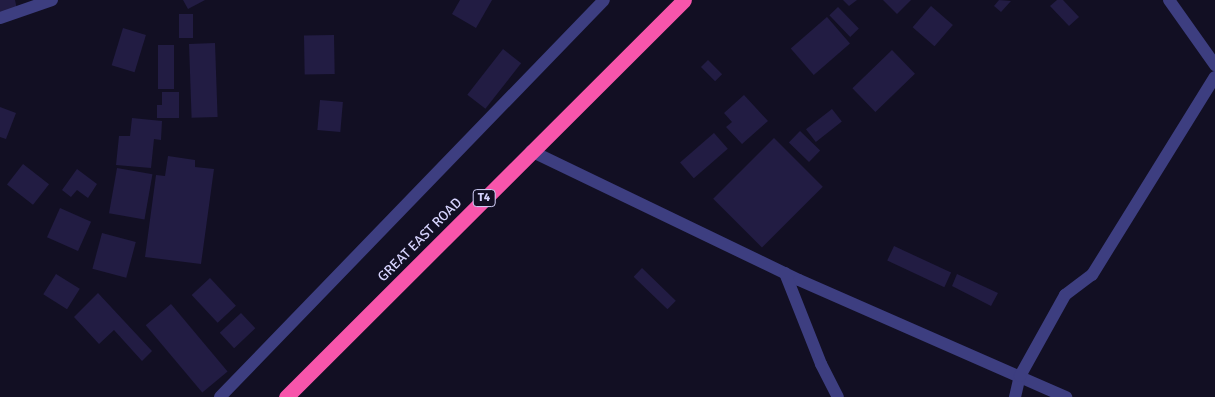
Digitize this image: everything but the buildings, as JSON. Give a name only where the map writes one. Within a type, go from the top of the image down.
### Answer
[{"type":"highway","name":"GREAT EAST ROAD","points":[[286,397],[684,0]]},
{"type":"street","points":[[0,18],[52,0]]},
{"type":"street","points":[[220,397],[604,0]]},
{"type":"street","points":[[1168,0],[1215,65]]},
{"type":"street","points":[[1015,397],[1020,376],[1065,295],[1092,275],[1215,77]]},
{"type":"street","points":[[531,151],[784,272],[1066,397]]},
{"type":"street","points":[[784,272],[821,364],[838,397]]}]
